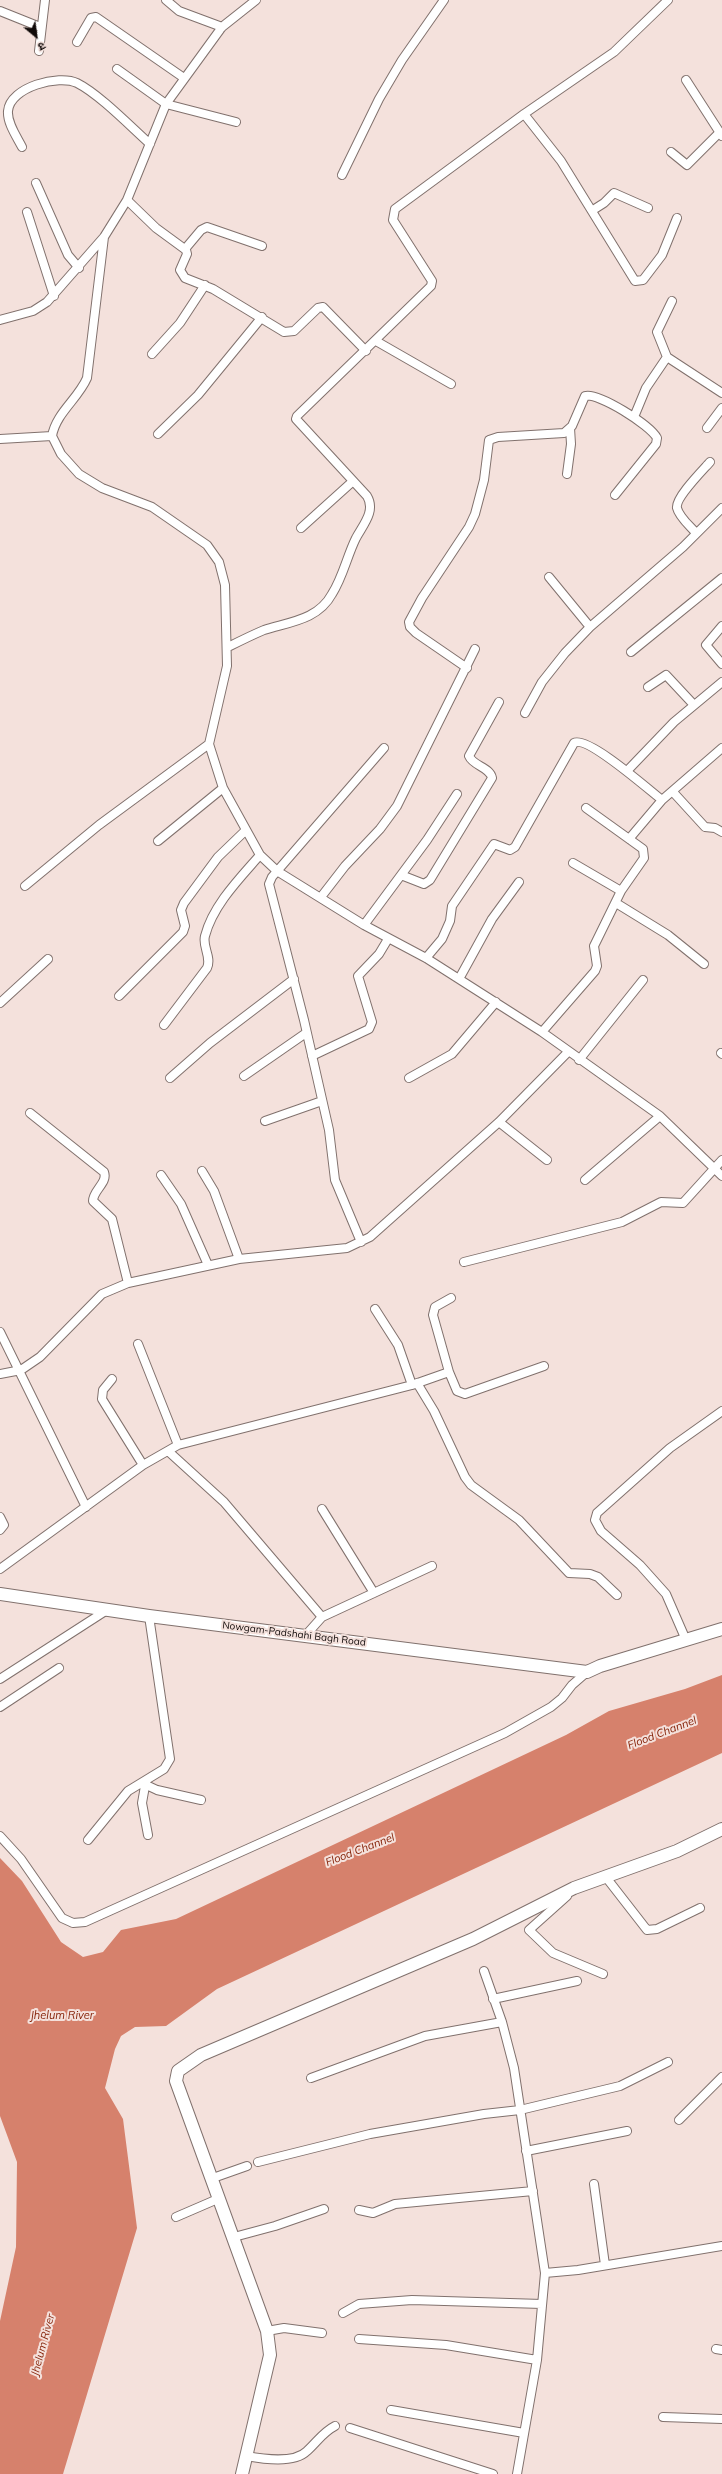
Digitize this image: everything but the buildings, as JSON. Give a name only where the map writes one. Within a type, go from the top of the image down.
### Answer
[{"type":"main road","name":"Nowgam-Padshahi Bagh Road","points":[[0,1594],[149,1616],[588,1672]]},
{"type":"main road","points":[[588,1672],[600,1666],[722,1629]]},
{"type":"main road","points":[[242,2474],[270,2356],[267,2331],[213,2178],[176,2081],[178,2071],[189,2062],[473,1939],[575,1888],[605,1876],[677,1852],[722,1829]]},
{"type":"street","points":[[39,51],[40,27],[45,0]]},
{"type":"street","points":[[166,0],[179,11],[222,27]]},
{"type":"street","points":[[0,320],[33,311],[54,296],[104,237],[127,200],[166,104],[222,27],[256,0]]},
{"type":"street","points":[[342,175],[379,99],[402,60],[444,0]]},
{"type":"street","points":[[228,647],[261,632],[303,620],[326,604],[337,585],[356,539],[370,511],[370,504],[367,496],[352,482],[296,419],[296,416],[376,342],[429,290],[432,284],[393,220],[395,209],[524,114],[614,52],[668,0]]},
{"type":"street","points":[[0,10],[40,27]]},
{"type":"street","points":[[77,42],[91,18],[96,17],[184,78]]},
{"type":"street","points":[[117,69],[166,104],[236,122]]},
{"type":"street","points":[[22,148],[10,124],[8,111],[10,105],[23,91],[48,81],[65,79],[88,91],[150,144]]},
{"type":"street","points":[[671,152],[687,165],[720,134],[686,80]]},
{"type":"street","points":[[524,114],[561,161],[632,278],[638,282],[646,278],[662,255],[677,218]]},
{"type":"street","points":[[36,183],[68,255],[79,268]]},
{"type":"street","points":[[592,210],[604,203],[614,193],[648,208]]},
{"type":"street","points":[[127,200],[156,228],[185,249],[187,254],[180,273],[185,278],[205,285],[262,317],[281,330],[290,332],[318,308],[323,307],[366,351]]},
{"type":"street","points":[[27,212],[54,296]]},
{"type":"street","points":[[185,249],[201,230],[207,227],[262,246]]},
{"type":"street","points":[[104,237],[87,378],[78,395],[56,422],[52,436],[61,454],[79,474],[102,488],[152,507],[207,545],[214,553],[224,573],[228,647],[227,666],[209,744],[223,788],[245,831],[260,855],[276,871],[388,939],[426,958],[542,1032],[579,1060],[660,1116],[722,1176]]},
{"type":"street","points":[[152,354],[180,323],[205,285]]},
{"type":"street","points":[[672,301],[657,332],[667,357],[722,393]]},
{"type":"street","points":[[158,434],[198,395],[262,317]]},
{"type":"street","points":[[376,342],[452,384]]},
{"type":"street","points":[[634,417],[646,388],[667,357]]},
{"type":"street","points":[[567,474],[571,444],[570,428],[582,400],[589,395],[598,396],[634,417],[655,434],[657,441],[615,495]]},
{"type":"street","points":[[707,428],[722,408]]},
{"type":"street","points":[[467,668],[416,633],[410,628],[409,622],[422,598],[469,527],[484,480],[490,440],[498,437],[561,433],[570,428]]},
{"type":"street","points":[[0,439],[52,436]]},
{"type":"street","points":[[696,533],[679,513],[677,504],[681,496],[710,462]]},
{"type":"street","points":[[301,528],[352,482]]},
{"type":"street","points":[[525,713],[552,668],[590,627],[722,508]]},
{"type":"street","points":[[549,578],[590,627]]},
{"type":"street","points":[[631,652],[722,578]]},
{"type":"street","points":[[722,626],[706,645],[722,664]]},
{"type":"street","points":[[321,897],[345,866],[380,829],[397,806],[467,668],[475,649]]},
{"type":"street","points":[[648,687],[666,675],[694,705]]},
{"type":"street","points":[[627,772],[674,722],[722,682]]},
{"type":"street","points":[[402,875],[424,884],[430,880],[492,778],[490,773],[473,761],[469,756],[499,702]]},
{"type":"street","points":[[426,958],[442,939],[450,921],[452,906],[486,852],[494,844],[510,850],[515,846],[574,743],[578,741],[585,744],[627,772],[662,800]]},
{"type":"street","points":[[25,886],[99,825],[209,744]]},
{"type":"street","points":[[361,1242],[335,1180],[322,1101],[312,1056],[294,979],[269,884],[276,871],[384,748]]},
{"type":"street","points":[[629,840],[662,800],[722,748]]},
{"type":"street","points":[[158,841],[223,788]]},
{"type":"street","points":[[673,792],[705,827],[715,828],[722,832]]},
{"type":"street","points":[[364,925],[402,875],[457,794]]},
{"type":"street","points":[[542,1032],[595,971],[597,966],[594,946],[621,892],[644,858],[643,849],[586,808]]},
{"type":"street","points":[[119,996],[183,932],[185,928],[181,910],[184,903],[218,858],[245,831]]},
{"type":"street","points":[[164,1025],[207,968],[209,961],[204,939],[208,926],[223,902],[260,855]]},
{"type":"street","points":[[573,863],[621,892]]},
{"type":"street","points":[[459,979],[492,919],[519,882]]},
{"type":"street","points":[[616,903],[668,935],[704,964]]},
{"type":"street","points":[[312,1056],[369,1029],[372,1022],[358,976],[379,954],[388,939]]},
{"type":"street","points":[[0,1003],[48,959]]},
{"type":"street","points":[[170,1078],[210,1043],[294,979]]},
{"type":"street","points":[[579,1060],[644,980]]},
{"type":"street","points":[[409,1078],[452,1054],[496,1002]]},
{"type":"street","points":[[244,1076],[306,1033]]},
{"type":"street","points":[[0,1374],[21,1370],[40,1358],[102,1294],[128,1283],[240,1259],[330,1251],[347,1248],[361,1242],[382,1227],[499,1122],[568,1052]]},
{"type":"street","points":[[265,1121],[322,1101]]},
{"type":"street","points":[[30,1113],[104,1172],[104,1180],[93,1197],[93,1201],[112,1219],[128,1283]]},
{"type":"street","points":[[585,1180],[660,1116]]},
{"type":"street","points":[[499,1122],[547,1160]]},
{"type":"street","points":[[464,1262],[622,1222],[666,1201],[682,1203],[722,1160]]},
{"type":"street","points":[[202,1171],[214,1191],[240,1259]]},
{"type":"street","points":[[161,1175],[182,1204],[208,1265]]},
{"type":"street","points":[[451,1298],[435,1307],[433,1315],[449,1372],[457,1391],[465,1394],[544,1366]]},
{"type":"street","points":[[375,1309],[398,1345],[415,1384],[434,1411],[459,1467],[470,1485],[519,1520],[566,1571],[574,1574],[585,1572],[598,1577],[617,1595]]},
{"type":"street","points":[[0,1332],[21,1370],[86,1507]]},
{"type":"street","points":[[138,1344],[178,1445]]},
{"type":"street","points":[[0,1570],[143,1465],[178,1445],[415,1384],[449,1372]]},
{"type":"street","points":[[112,1379],[104,1390],[102,1399],[143,1465]]},
{"type":"street","points":[[686,1640],[666,1594],[640,1565],[601,1531],[595,1520],[598,1514],[670,1448],[722,1412]]},
{"type":"street","points":[[168,1451],[224,1502],[322,1617]]},
{"type":"street","points":[[322,1509],[374,1593]]},
{"type":"street","points":[[0,1516],[4,1525],[0,1530]]},
{"type":"street","points":[[305,1636],[322,1617],[432,1566]]},
{"type":"street","points":[[0,1680],[107,1610]]},
{"type":"street","points":[[88,1840],[128,1791],[144,1784],[164,1769],[171,1754],[156,1674],[149,1616]]},
{"type":"street","points":[[0,1707],[60,1668]]},
{"type":"street","points":[[0,1836],[21,1859],[62,1918],[73,1923],[85,1922],[505,1733],[551,1707],[562,1698],[572,1685],[588,1672]]},
{"type":"street","points":[[144,1784],[201,1800]]},
{"type":"street","points":[[144,1784],[142,1803],[148,1835]]},
{"type":"street","points":[[605,1876],[647,1930],[657,1929],[700,1908]]},
{"type":"street","points":[[575,1888],[529,1930],[553,1953],[603,1974]]},
{"type":"street","points":[[484,1971],[502,2022],[514,2068],[545,2272],[537,2360],[517,2474]]},
{"type":"street","points":[[493,1999],[577,1981]]},
{"type":"street","points":[[311,2078],[425,2036],[502,2022]]},
{"type":"street","points":[[258,2162],[370,2134],[484,2114],[520,2110],[620,2086],[668,2062]]},
{"type":"street","points":[[679,2120],[722,2077]]},
{"type":"street","points":[[526,2152],[626,2131]]},
{"type":"street","points":[[213,2178],[247,2166]]},
{"type":"street","points":[[594,2184],[604,2266]]},
{"type":"street","points":[[358,2210],[373,2212],[396,2204],[533,2191]]},
{"type":"street","points":[[176,2217],[220,2198]]},
{"type":"street","points":[[234,2237],[275,2226],[324,2208]]},
{"type":"street","points":[[545,2272],[604,2266],[722,2246]]},
{"type":"street","points":[[343,2312],[359,2304],[412,2300],[542,2304]]},
{"type":"street","points":[[267,2331],[288,2328],[322,2333]]},
{"type":"street","points":[[359,2339],[446,2345],[537,2360]]},
{"type":"street","points":[[391,2410],[524,2433]]},
{"type":"street","points":[[663,2417],[722,2419]]},
{"type":"street","points":[[246,2456],[264,2459],[298,2457],[308,2451],[324,2433],[335,2426]]},
{"type":"street","points":[[350,2428],[493,2474]]},
{"type":"water","points":[[722,1675],[722,1753],[217,1989],[166,2026],[135,2027],[121,2036],[115,2049],[105,2088],[123,2119],[137,2228],[63,2474],[0,2474],[0,2321],[16,2247],[17,2162],[0,2116],[0,1858],[22,1881],[61,1942],[83,1957],[103,1952],[121,1930],[176,1919],[566,1735],[609,1711],[685,1689]]},
{"type":"water label","name":"Flood Channel","points":[[662,1733]]},
{"type":"water label","name":"Flood Channel","points":[[360,1850]]},
{"type":"water label","name":"Jhelum River","points":[[62,2016]]},
{"type":"water label","name":"Jhelum River","points":[[43,2345]]}]
